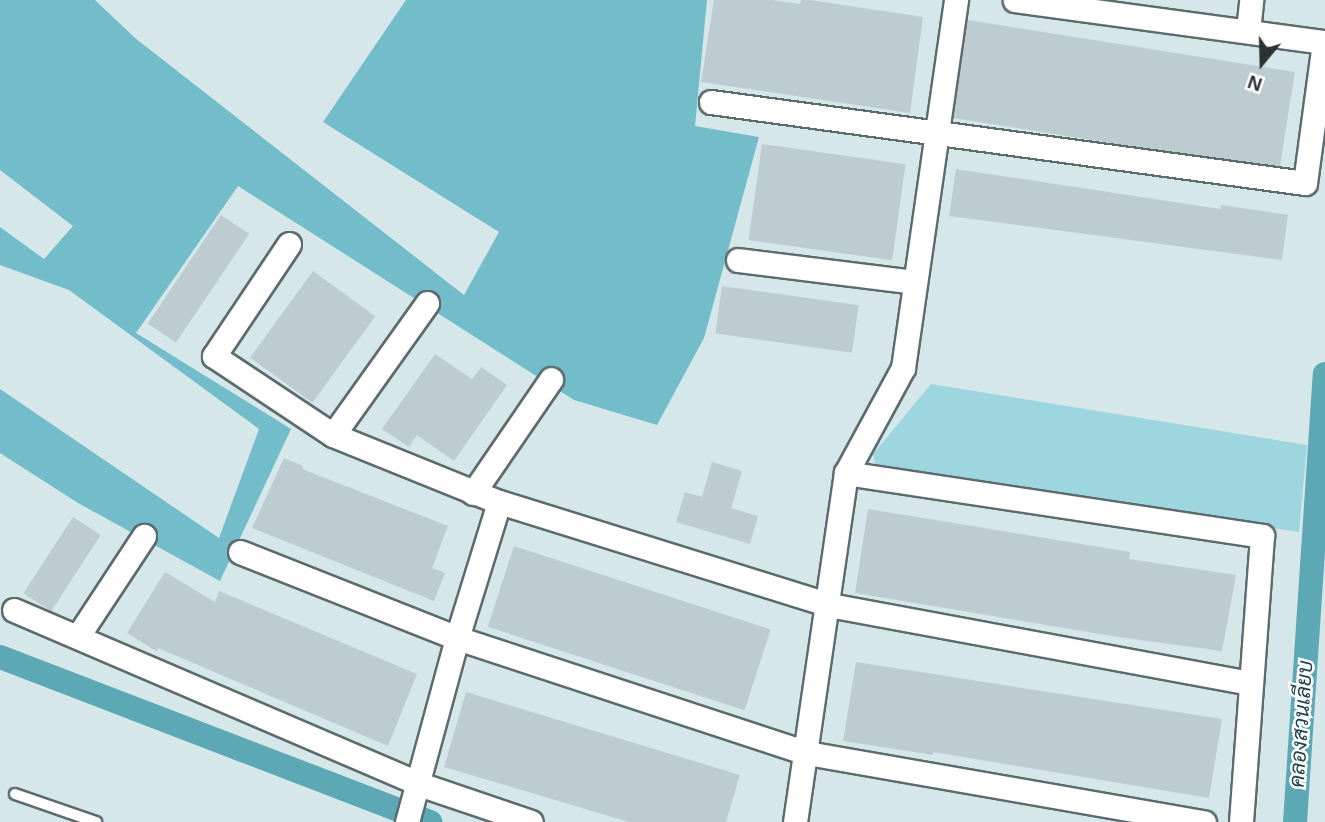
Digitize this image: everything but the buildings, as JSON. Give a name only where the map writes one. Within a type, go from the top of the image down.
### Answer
[{"type":"street","points":[[794,822],[807,753],[846,473],[903,368],[956,0]]},
{"type":"street","points":[[710,102],[936,135],[1305,183],[1324,42],[1108,6],[1015,0]]},
{"type":"street","points":[[1248,31],[1251,0]]},
{"type":"street","points":[[289,244],[214,356],[333,435],[499,502],[829,605],[1251,683]]},
{"type":"street","points":[[738,260],[915,282]]},
{"type":"street","points":[[333,435],[427,303]]},
{"type":"street","points":[[473,493],[551,379]]},
{"type":"street","points":[[846,473],[1262,536],[1241,822]]},
{"type":"street","points":[[413,803],[457,638],[499,502]]},
{"type":"street","points":[[78,636],[144,536]]},
{"type":"street","points":[[240,552],[457,638],[807,753],[1203,822]]},
{"type":"street","points":[[13,610],[78,636],[413,803],[531,822]]},
{"type":"lane","points":[[15,794],[96,822]]},
{"type":"shaded area","points":[[0,0],[95,0],[135,38],[464,295],[499,232],[323,122],[406,0],[707,0],[695,126],[759,137],[704,338],[657,425],[574,400],[238,186],[136,333],[291,429],[220,581],[78,503],[0,453],[0,389],[219,538],[259,429],[69,290],[0,265],[0,227],[44,259],[73,226],[0,170]]},
{"type":"shaded area","points":[[931,384],[1307,445],[1299,532],[876,469],[873,454]]},
{"type":"waterway","name":"คลองสวนเลียบ","points":[[1295,822],[1325,374]]},
{"type":"waterway","points":[[0,657],[430,822]]}]
